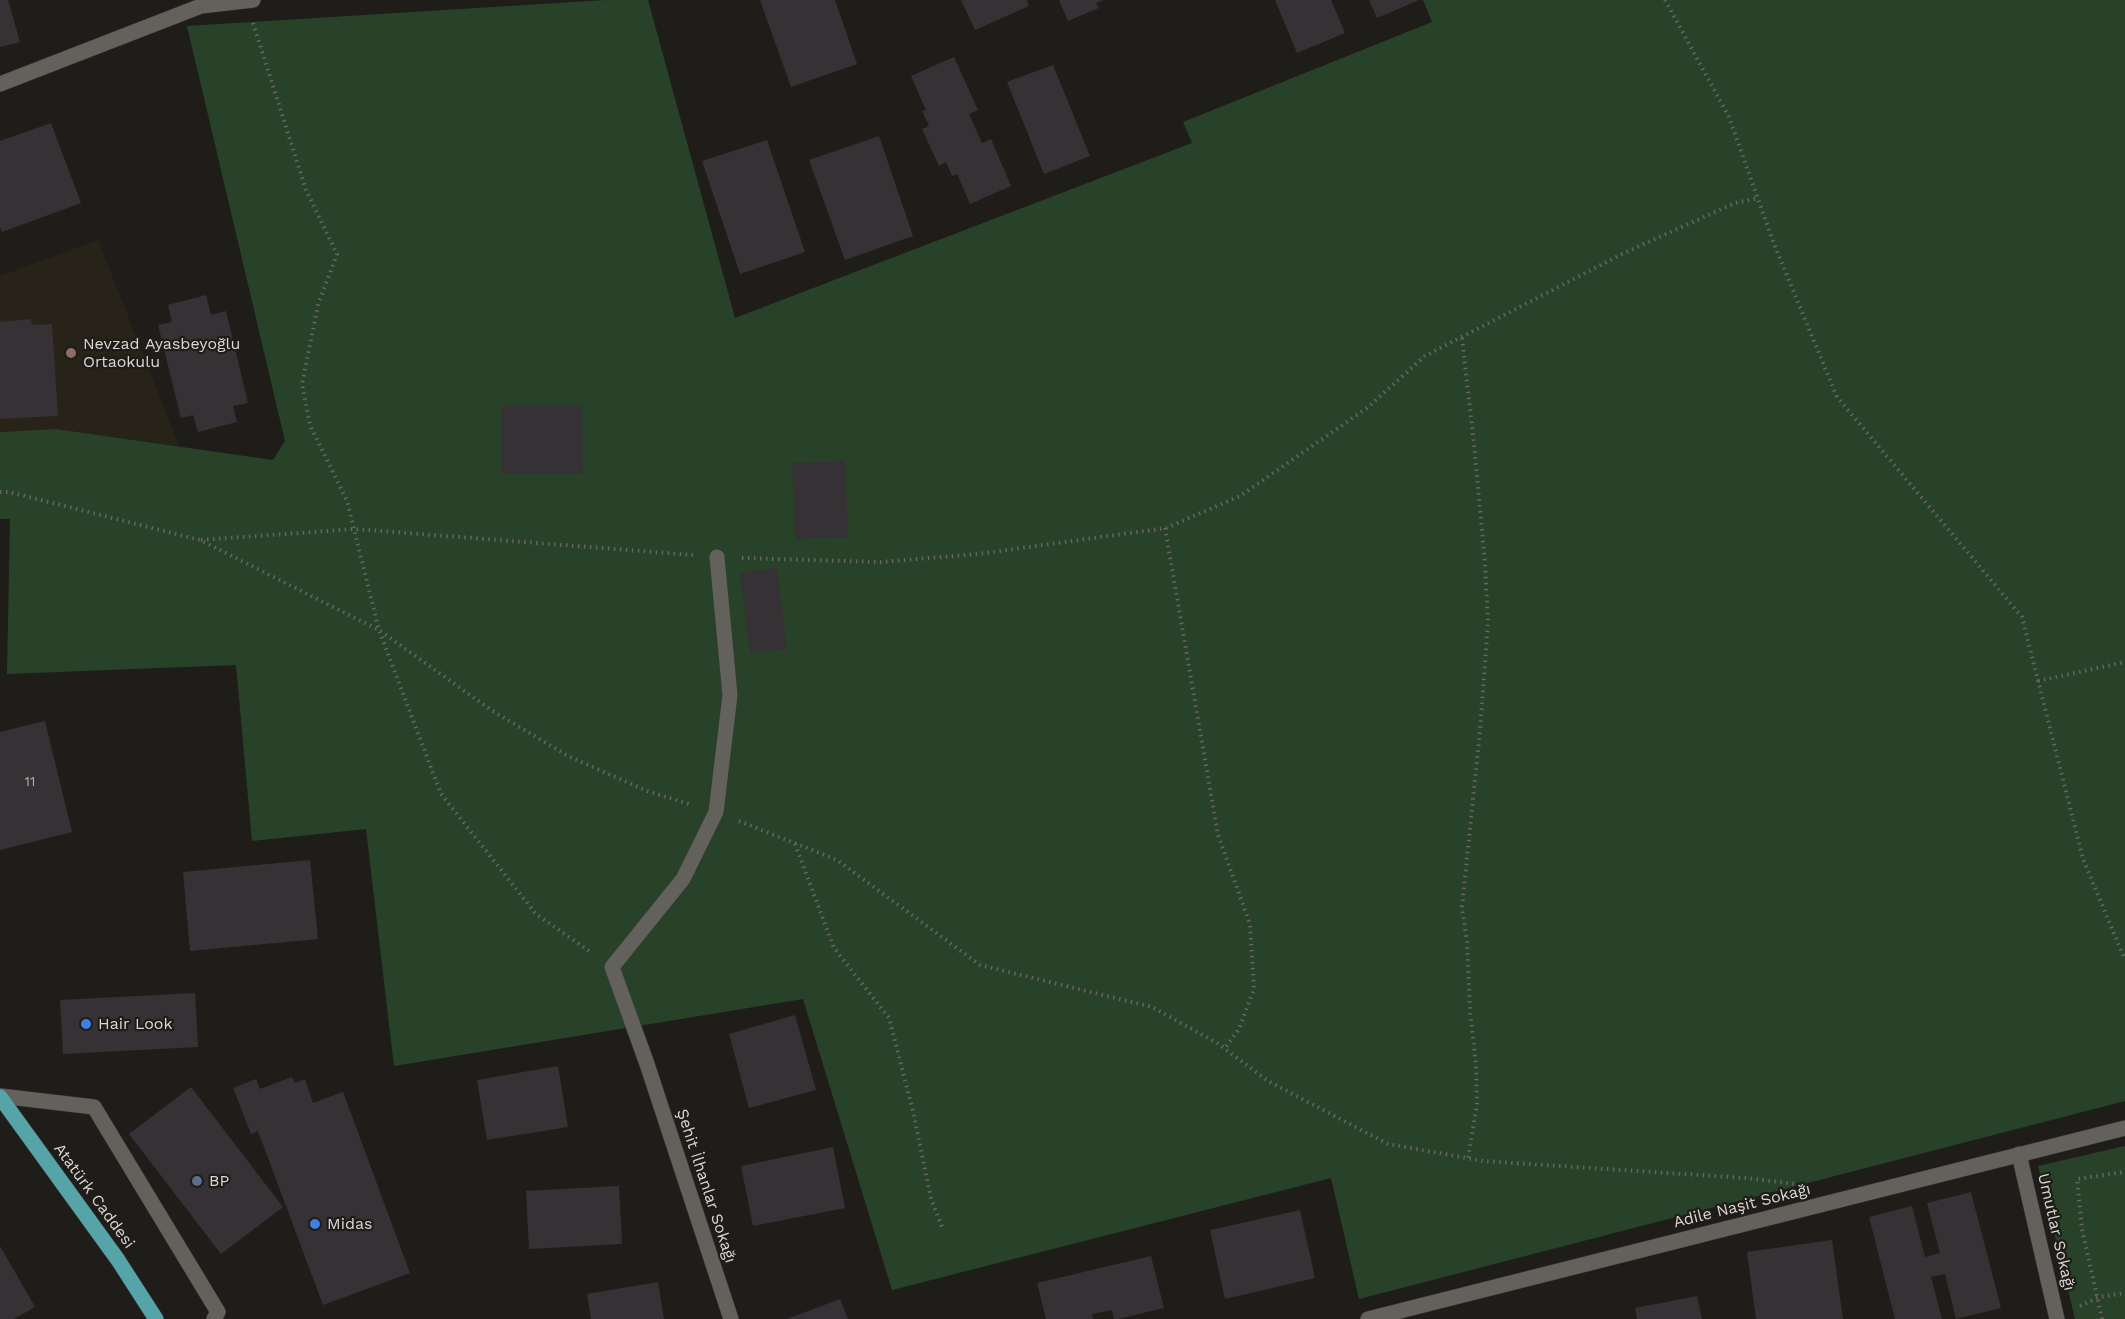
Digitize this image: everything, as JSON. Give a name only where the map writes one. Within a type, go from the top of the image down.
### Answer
[{"type":"main road","name":"Atatürk Caddesi","points":[[0,1096],[118,1260],[156,1319]]},
{"type":"street","points":[[0,84],[200,3],[253,0]]},
{"type":"street","points":[[612,967],[683,879],[716,812],[730,695],[717,557]]},
{"type":"street","name":"Şehit İlhanlar Sokağı","points":[[612,967],[647,1064],[731,1319]]},
{"type":"street","points":[[0,1096],[94,1107],[218,1312],[214,1319]]},
{"type":"street","name":"Adile Naşit Sokağı","points":[[1368,1319],[2125,1128]]},
{"type":"street","name":"Umutlar Sokağı","points":[[2019,1154],[2057,1319]]},
{"type":"path","points":[[1665,0],[1729,117],[1774,244],[1837,397],[2022,616],[2083,859],[2125,960]]},
{"type":"path","points":[[246,1],[306,190],[337,254],[318,305],[302,384],[310,425],[347,501],[379,630],[441,794],[536,914],[612,967]]},
{"type":"path","points":[[200,540],[355,529],[717,557],[880,562],[978,554],[1166,528],[1240,496],[1367,408],[1425,356],[1624,253],[1735,203],[1758,198]]},
{"type":"path","points":[[1462,338],[1477,468],[1488,622],[1480,731],[1462,907],[1467,942],[1477,1104],[1468,1158]]},
{"type":"path","points":[[0,492],[9,492],[200,540],[379,630],[491,710],[568,756],[647,791],[716,812],[837,860],[981,965],[1152,1007],[1225,1048],[1268,1081],[1388,1144],[1468,1158],[1745,1178],[1801,1185]]},
{"type":"path","points":[[1166,528],[1218,835],[1250,924],[1254,989],[1239,1029],[1225,1048]]},
{"type":"path","points":[[2038,681],[2125,662]]},
{"type":"path","points":[[795,843],[834,948],[889,1018],[913,1111],[931,1199],[942,1227]]},
{"type":"path","points":[[2102,1319],[2099,1297],[2092,1277],[2082,1229],[2077,1179],[2125,1172]]},
{"type":"path","points":[[2099,1297],[2125,1293]]},
{"type":"shaded area","name":"Nevzad Ayasbeyoğlu Ortaokulu","points":[[98,240],[179,446],[56,429],[0,432],[0,276]]},
{"type":"green space","points":[[606,0],[648,0],[735,318],[1192,143],[1183,122],[1432,22],[1423,0],[2125,0],[2125,1101],[1359,1299],[1331,1178],[892,1290],[803,999],[394,1066],[366,829],[252,841],[236,665],[7,674],[10,519],[0,519],[0,432],[56,429],[273,460],[285,441],[187,26]]},
{"type":"green space","points":[[2125,1146],[2125,1319],[2075,1319],[2038,1166]]},
{"type":"building","points":[[0,0],[8,0],[20,42],[0,47]]},
{"type":"building","points":[[760,0],[835,0],[857,64],[791,87]]},
{"type":"building","points":[[961,0],[1027,0],[1029,6],[975,30]]},
{"type":"building","points":[[1059,0],[1104,0],[1096,3],[1099,8],[1068,21]]},
{"type":"building","points":[[1275,0],[1331,0],[1345,33],[1297,53]]},
{"type":"building","points":[[1369,0],[1419,0],[1377,18]]},
{"type":"building","points":[[954,57],[978,110],[969,114],[982,143],[991,139],[1011,186],[970,204],[957,174],[952,176],[946,162],[939,166],[922,129],[929,126],[922,111],[926,110],[911,76]]},
{"type":"building","points":[[1053,65],[1090,156],[1044,174],[1007,82]]},
{"type":"building","points":[[51,123],[81,203],[2,232],[0,227],[0,141]]},
{"type":"building","points":[[879,136],[913,236],[845,260],[809,160]]},
{"type":"building","points":[[767,140],[805,252],[740,274],[702,161]]},
{"type":"building","points":[[206,295],[211,315],[226,311],[248,403],[233,406],[237,422],[198,432],[193,415],[181,418],[158,325],[172,322],[168,305]]},
{"type":"building","points":[[31,319],[32,325],[52,324],[58,416],[0,419],[0,322]]},
{"type":"building","points":[[502,405],[582,405],[583,474],[502,474]]},
{"type":"building","points":[[845,461],[848,537],[795,539],[792,463]]},
{"type":"building","points":[[777,568],[787,649],[750,653],[740,573]]},
{"type":"building","points":[[45,721],[72,832],[0,850],[0,732]]},
{"type":"building","points":[[310,860],[318,939],[190,951],[183,872]]},
{"type":"building","points":[[195,993],[198,1047],[63,1054],[60,1000]]},
{"type":"building","points":[[795,1015],[816,1090],[749,1108],[729,1034]]},
{"type":"building","points":[[558,1066],[568,1127],[487,1140],[477,1080]]},
{"type":"building","points":[[292,1077],[295,1083],[305,1079],[313,1103],[343,1092],[410,1273],[323,1305],[258,1131],[251,1134],[233,1088],[256,1079],[260,1089]]},
{"type":"building","points":[[191,1087],[283,1207],[221,1254],[129,1134]]},
{"type":"building","points":[[833,1147],[845,1208],[753,1226],[741,1166]]},
{"type":"building","points":[[619,1186],[622,1244],[529,1249],[526,1191]]},
{"type":"building","points":[[1971,1192],[2001,1308],[1956,1319],[1945,1274],[1931,1277],[1942,1319],[1895,1319],[1869,1217],[1912,1206],[1925,1257],[1940,1253],[1927,1203]]},
{"type":"building","points":[[1300,1210],[1315,1278],[1225,1299],[1210,1230]]},
{"type":"building","points":[[1832,1240],[1843,1319],[1756,1319],[1747,1252]]},
{"type":"building","points":[[0,1246],[35,1307],[14,1319],[0,1319]]},
{"type":"building","points":[[1151,1256],[1164,1308],[1118,1319],[1114,1319],[1112,1310],[1092,1314],[1093,1319],[1046,1319],[1037,1283]]},
{"type":"building","points":[[658,1282],[664,1319],[591,1319],[587,1294]]},
{"type":"building","points":[[1697,1296],[1702,1319],[1637,1319],[1635,1308]]},
{"type":"building","points":[[840,1299],[848,1319],[787,1319]]},
{"type":"place","name":"Nevzad Ayasbeyoğlu Ortaokulu","points":[[71,353]]},
{"type":"place","name":"Hair Look","points":[[86,1024]]},
{"type":"place","name":"BP","points":[[197,1181]]},
{"type":"place","name":"Midas","points":[[315,1224]]}]
